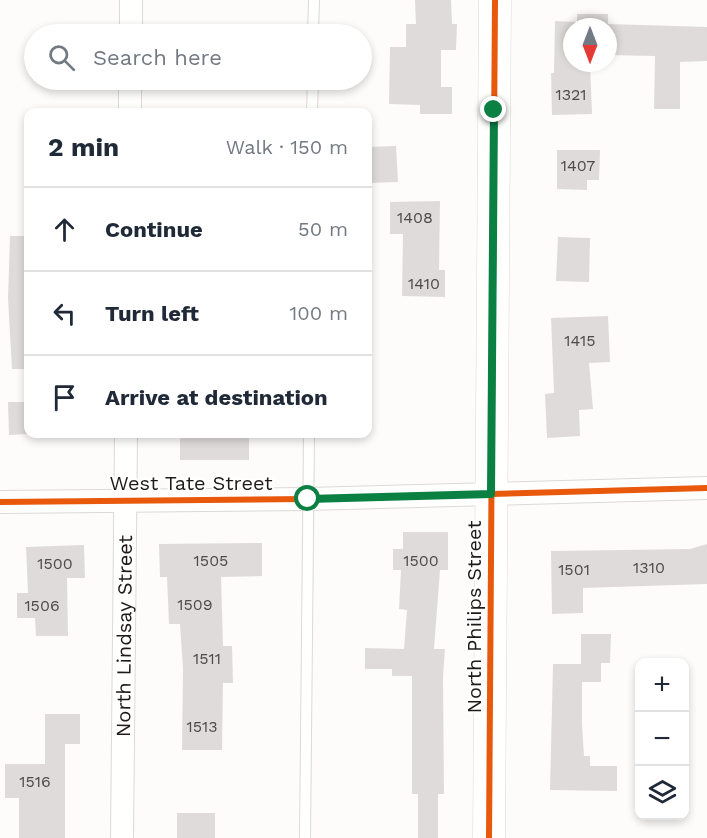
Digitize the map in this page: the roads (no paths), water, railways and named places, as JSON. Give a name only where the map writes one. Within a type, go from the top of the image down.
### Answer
[{"type":"street","points":[[131,0],[131,24]]},
{"type":"street","name":"North Philips Street","points":[[489,838],[495,0]]},
{"type":"street","points":[[130,90],[130,108]]},
{"type":"street","name":"North Lindsay Street","points":[[122,838],[126,438]]},
{"type":"street","name":"West Tate Street","points":[[0,502],[308,499],[707,488]]},
{"type":"lane","points":[[313,24],[314,0]]},
{"type":"lane","points":[[312,108],[313,90]]},
{"type":"lane","points":[[305,838],[309,438]]}]
